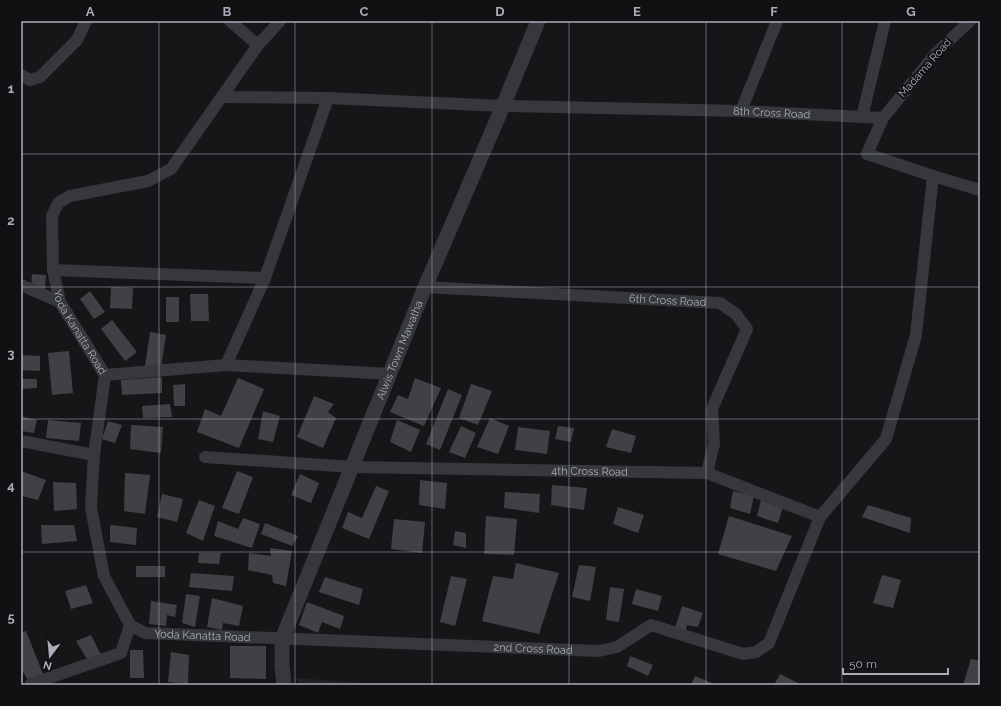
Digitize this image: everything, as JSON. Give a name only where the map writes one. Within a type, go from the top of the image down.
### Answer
[{"type":"street","points":[[21,75],[30,80],[40,77],[77,40],[86,21]]},
{"type":"street","points":[[230,21],[258,45]]},
{"type":"street","name":"Yoda Kanatta Road","points":[[280,21],[258,45],[171,169],[148,181],[70,196],[58,203],[52,216],[53,270],[60,302],[105,375],[94,455],[91,508],[104,576],[130,625],[145,633],[282,639]]},
{"type":"street","name":"Alwis Town Mawatha","points":[[284,685],[282,639],[426,287],[538,21]]},
{"type":"street","points":[[741,111],[777,21]]},
{"type":"street","points":[[862,117],[885,21]]},
{"type":"street","name":"Madama Road","points":[[883,118],[937,52],[970,21]]},
{"type":"street","name":"8th Cross Road","points":[[222,97],[328,98],[503,106],[741,111],[883,118]]},
{"type":"street","points":[[226,365],[265,278],[328,98]]},
{"type":"street","points":[[883,118],[867,154],[980,190]]},
{"type":"street","points":[[820,517],[886,439],[916,335],[933,176]]},
{"type":"street","points":[[53,270],[265,278]]},
{"type":"street","points":[[21,285],[60,302]]},
{"type":"street","name":"6th Cross Road","points":[[426,287],[720,303],[736,314],[747,329],[712,410],[714,444],[707,473]]},
{"type":"street","points":[[105,375],[226,365],[390,374]]},
{"type":"street","points":[[21,441],[94,455]]},
{"type":"street","name":"4th Cross Road","points":[[205,457],[352,467],[707,473],[820,517]]},
{"type":"street","name":"2nd Cross Road","points":[[282,639],[599,651],[617,647],[651,626],[743,654],[756,652],[770,643],[820,517]]},
{"type":"street","points":[[31,685],[121,653],[130,625]]},
{"type":"shaded area","points":[[297,678],[389,685],[299,685]]},
{"type":"building","points":[[32,274],[46,275],[45,289],[31,288]]},
{"type":"building","points":[[111,287],[133,288],[132,309],[110,308]]},
{"type":"building","points":[[90,291],[105,312],[94,319],[80,299]]},
{"type":"building","points":[[190,294],[208,294],[209,321],[191,321]]},
{"type":"building","points":[[166,297],[179,297],[179,322],[166,322]]},
{"type":"building","points":[[112,320],[137,352],[125,361],[101,329]]},
{"type":"building","points":[[150,332],[166,335],[161,368],[145,366]]},
{"type":"building","points":[[69,351],[73,393],[52,395],[48,353]]},
{"type":"building","points":[[21,355],[40,356],[40,371],[21,370]]},
{"type":"building","points":[[162,377],[162,393],[122,395],[121,380]]},
{"type":"building","points":[[238,378],[264,389],[239,448],[197,432],[205,409],[221,416]]},
{"type":"building","points":[[415,378],[441,388],[424,426],[390,412],[398,395],[408,399]]},
{"type":"building","points":[[21,379],[37,379],[37,388],[21,389]]},
{"type":"building","points":[[185,384],[185,406],[174,406],[173,385]]},
{"type":"building","points":[[471,384],[492,391],[478,425],[459,418]]},
{"type":"building","points":[[448,389],[462,395],[440,450],[426,444]]},
{"type":"building","points":[[314,396],[334,404],[328,412],[336,418],[323,448],[297,437]]},
{"type":"building","points":[[170,404],[172,417],[143,418],[142,406]]},
{"type":"building","points":[[263,411],[280,416],[273,442],[258,439]]},
{"type":"building","points":[[21,416],[37,420],[34,433],[21,431]]},
{"type":"building","points":[[490,418],[509,426],[498,454],[477,447]]},
{"type":"building","points":[[48,420],[81,423],[79,441],[46,438]]},
{"type":"building","points":[[397,420],[420,430],[411,452],[390,442]]},
{"type":"building","points":[[108,421],[122,425],[115,443],[102,439]]},
{"type":"building","points":[[131,425],[163,427],[161,453],[130,449]]},
{"type":"building","points":[[461,426],[476,433],[465,458],[449,452]]},
{"type":"building","points":[[558,426],[574,428],[571,442],[555,439]]},
{"type":"building","points":[[518,427],[550,431],[547,454],[515,450]]},
{"type":"building","points":[[612,429],[636,436],[631,453],[606,447]]},
{"type":"building","points":[[21,471],[46,480],[38,500],[21,496]]},
{"type":"building","points":[[237,471],[253,477],[239,514],[222,508]]},
{"type":"building","points":[[125,473],[150,475],[145,514],[124,511]]},
{"type":"building","points":[[300,474],[319,483],[311,503],[291,495]]},
{"type":"building","points":[[420,480],[447,483],[445,509],[419,505]]},
{"type":"building","points":[[53,482],[76,483],[77,509],[54,511]]},
{"type":"building","points":[[552,485],[587,488],[584,510],[551,505]]},
{"type":"building","points":[[376,486],[389,491],[369,539],[342,528],[348,512],[362,518]]},
{"type":"building","points":[[733,491],[754,496],[750,514],[730,508]]},
{"type":"building","points":[[505,492],[540,494],[539,513],[504,508]]},
{"type":"building","points":[[162,494],[183,499],[177,522],[157,517]]},
{"type":"building","points":[[199,500],[215,506],[203,541],[186,533]]},
{"type":"building","points":[[761,500],[783,507],[778,523],[757,516]]},
{"type":"building","points":[[868,505],[911,518],[910,533],[862,517]]},
{"type":"building","points":[[618,507],[644,515],[638,533],[613,524]]},
{"type":"building","points":[[486,516],[517,519],[514,555],[484,554]]},
{"type":"building","points":[[729,516],[792,536],[776,571],[718,554]]},
{"type":"building","points":[[243,518],[260,524],[252,548],[214,536],[218,521],[238,529]]},
{"type":"building","points":[[394,519],[425,522],[422,553],[391,549]]},
{"type":"building","points":[[265,523],[298,536],[292,546],[261,534]]},
{"type":"building","points":[[41,525],[74,525],[77,541],[42,544]]},
{"type":"building","points":[[110,525],[137,528],[136,545],[110,542]]},
{"type":"building","points":[[455,531],[466,533],[466,548],[453,545]]},
{"type":"building","points":[[270,548],[292,551],[286,586],[273,583],[272,575],[248,570],[249,553],[271,556]]},
{"type":"building","points":[[199,553],[221,553],[219,564],[198,563]]},
{"type":"building","points":[[516,563],[559,573],[539,634],[482,621],[493,576],[513,579]]},
{"type":"building","points":[[579,565],[596,567],[590,601],[572,597]]},
{"type":"building","points":[[136,566],[165,566],[165,577],[136,577]]},
{"type":"building","points":[[191,573],[234,576],[232,591],[189,587]]},
{"type":"building","points":[[882,575],[901,580],[893,608],[873,603]]},
{"type":"building","points":[[451,576],[467,579],[455,626],[440,622]]},
{"type":"building","points":[[325,577],[363,589],[359,605],[319,592]]},
{"type":"building","points":[[86,585],[93,603],[71,609],[65,591]]},
{"type":"building","points":[[610,587],[624,589],[619,622],[606,620]]},
{"type":"building","points":[[636,589],[662,596],[658,611],[632,604]]},
{"type":"building","points":[[186,594],[200,596],[195,627],[182,623]]},
{"type":"building","points":[[212,598],[243,606],[239,626],[223,623],[222,630],[207,627]]},
{"type":"building","points":[[151,601],[177,605],[175,617],[167,615],[166,626],[149,624]]},
{"type":"building","points":[[307,602],[344,616],[340,629],[322,622],[318,633],[299,625]]},
{"type":"building","points":[[682,606],[703,613],[698,627],[687,625],[686,630],[675,628]]},
{"type":"building","points":[[26,631],[43,674],[28,680],[21,669],[21,633]]},
{"type":"building","points":[[91,635],[101,655],[87,659],[76,641]]},
{"type":"building","points":[[230,646],[266,646],[266,679],[230,678]]},
{"type":"building","points":[[130,650],[143,650],[144,678],[130,678]]},
{"type":"building","points":[[171,652],[189,655],[188,684],[168,682]]},
{"type":"building","points":[[630,656],[653,665],[648,676],[627,666]]},
{"type":"building","points":[[971,659],[980,661],[980,685],[963,685]]},
{"type":"building","points":[[780,674],[802,685],[774,685]]},
{"type":"building","points":[[695,676],[717,685],[691,685]]}]
